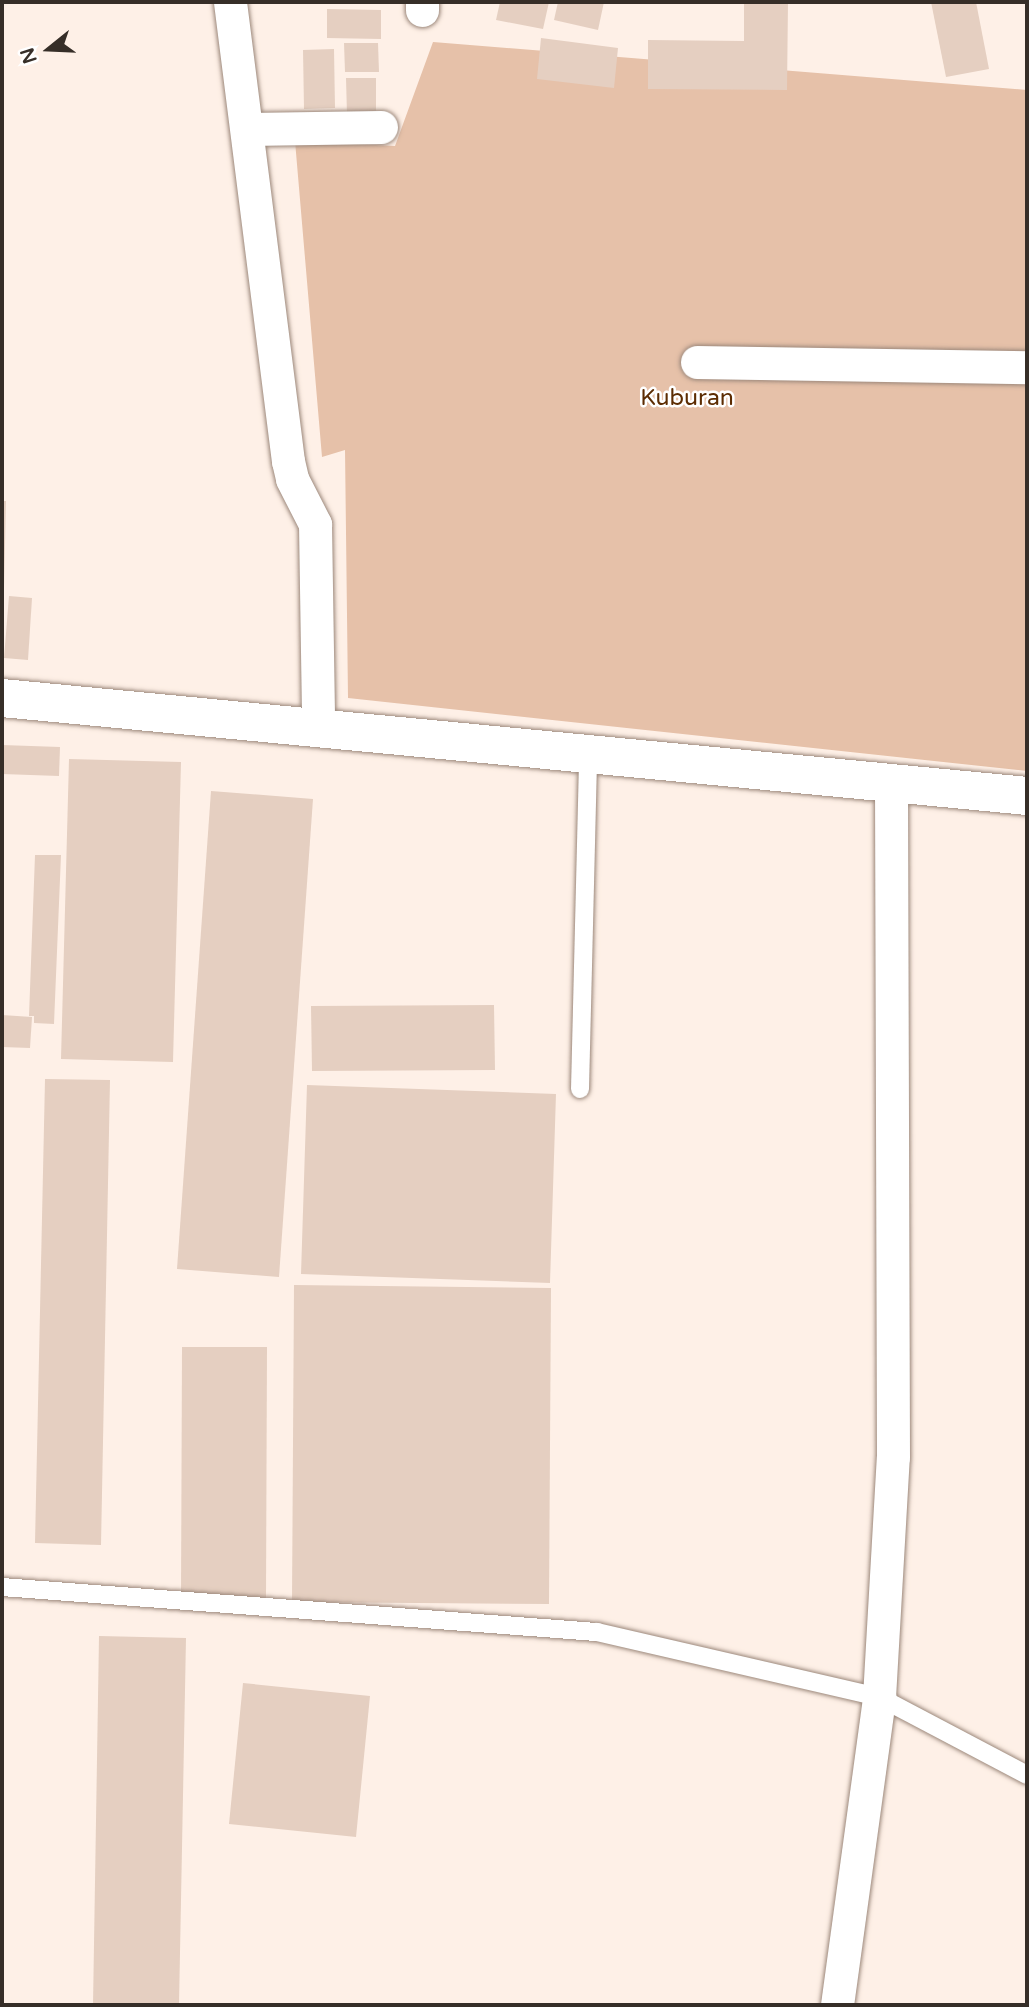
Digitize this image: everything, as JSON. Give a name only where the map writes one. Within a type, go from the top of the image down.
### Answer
[{"type":"main road","points":[[2,698],[891,780],[1027,796]]},
{"type":"street","points":[[230,2],[288,460],[292,479],[315,524],[318,726]]},
{"type":"street","points":[[248,129],[381,127]]},
{"type":"street","points":[[697,362],[1027,367]]},
{"type":"street","points":[[838,2005],[879,1697],[893,1457],[891,780]]},
{"type":"lane","points":[[580,1089],[588,754]]},
{"type":"lane","points":[[2,1587],[597,1632],[879,1697],[1027,1775]]},
{"type":"green space","name":"Kuburan","points":[[433,42],[1027,90],[1027,771],[348,698],[345,450],[322,457],[295,141],[395,146]]},
{"type":"building","points":[[500,2],[549,2],[543,29],[496,20]]},
{"type":"building","points":[[558,2],[604,2],[598,30],[554,20]]},
{"type":"building","points":[[744,2],[788,2],[787,90],[648,89],[648,40],[744,41]]},
{"type":"building","points":[[931,2],[976,2],[989,69],[946,77]]},
{"type":"building","points":[[327,9],[381,10],[381,39],[327,38]]},
{"type":"building","points":[[541,38],[618,48],[614,88],[537,79]]},
{"type":"building","points":[[344,43],[378,43],[379,72],[345,72]]},
{"type":"building","points":[[334,49],[335,108],[304,109],[303,50]]},
{"type":"building","points":[[346,78],[376,78],[376,114],[347,115]]},
{"type":"building","points":[[2,501],[6,501],[4,589],[2,589]]},
{"type":"building","points":[[9,596],[32,598],[28,660],[4,658]]},
{"type":"building","points":[[2,745],[60,747],[59,776],[2,774]]},
{"type":"building","points":[[69,759],[181,762],[173,1062],[61,1059]]},
{"type":"building","points":[[211,791],[313,799],[279,1277],[177,1269]]},
{"type":"building","points":[[35,855],[61,855],[54,1024],[34,1023],[34,1016],[29,1016]]},
{"type":"building","points":[[494,1005],[495,1070],[312,1071],[311,1006]]},
{"type":"building","points":[[2,1015],[32,1017],[30,1048],[2,1047]]},
{"type":"building","points":[[45,1079],[110,1080],[101,1545],[35,1543]]},
{"type":"building","points":[[307,1085],[556,1094],[550,1283],[301,1274]]},
{"type":"building","points":[[294,1285],[551,1288],[549,1604],[292,1602]]},
{"type":"building","points":[[182,1347],[267,1347],[266,1598],[181,1597]]},
{"type":"building","points":[[99,1636],[186,1638],[179,2005],[93,2005]]},
{"type":"building","points":[[243,1683],[370,1696],[356,1837],[229,1824]]}]
